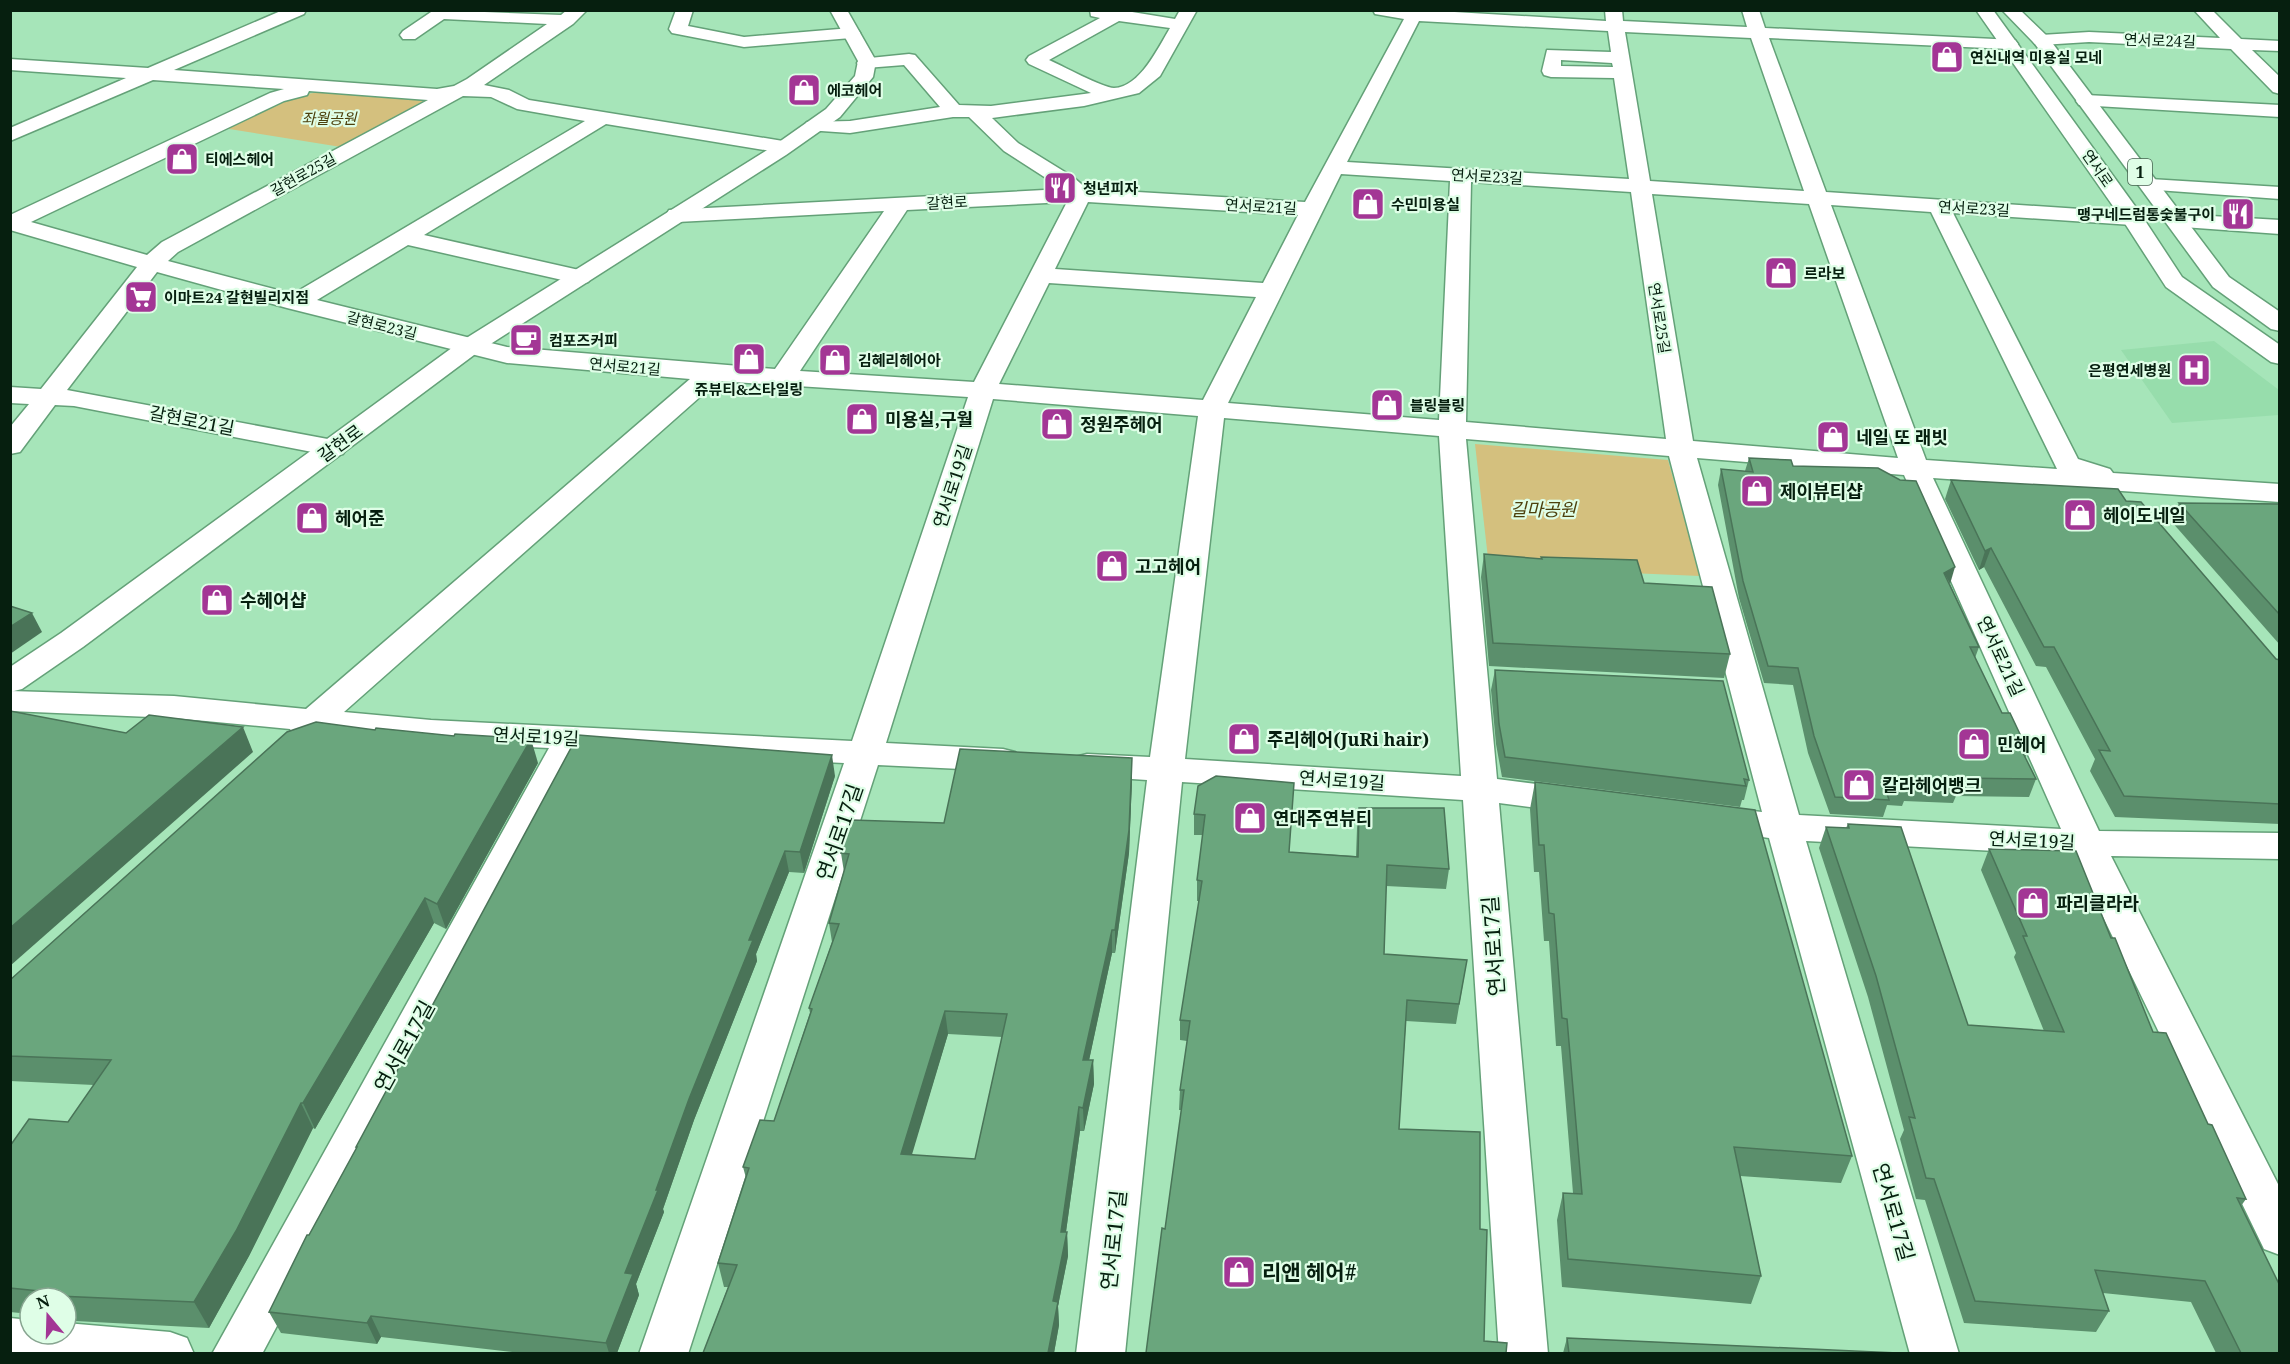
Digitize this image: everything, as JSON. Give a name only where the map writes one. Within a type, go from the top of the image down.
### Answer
[{"type":"street","name":"갈현로25길","points":[[152,74],[298,10]]},
{"type":"street","points":[[685,10],[678,29],[744,42],[851,33]]},
{"type":"street","points":[[838,10],[866,63],[909,59],[963,111],[986,120],[1010,146],[1072,185],[1081,195],[983,390]]},
{"type":"street","points":[[814,126],[850,127],[963,111],[991,112],[1132,89],[1153,72],[1185,18],[1117,15],[1088,10]]},
{"type":"street","points":[[1381,10],[1413,13],[1613,18],[1757,33],[2009,44]]},
{"type":"street","points":[[1750,10],[1816,198]]},
{"type":"street","name":"연서로","points":[[1984,10],[2132,218],[2174,282],[2280,357]]},
{"type":"street","name":"연서로","points":[[2010,10],[2041,40],[2221,282],[2280,324]]},
{"type":"street","points":[[2202,10],[2233,44],[2280,88]]},
{"type":"street","points":[[408,35],[443,12],[573,15]]},
{"type":"street","name":"연서로21길","points":[[1081,195],[1311,209],[1335,167],[1413,13]]},
{"type":"street","name":"갈현로25길","points":[[151,264],[170,247],[459,91],[573,15]]},
{"type":"street","points":[[1110,94],[1035,60],[1117,15]]},
{"type":"street","points":[[1613,18],[1639,186]]},
{"type":"street","name":"연서로24길","points":[[2041,40],[2089,37],[2280,46]]},
{"type":"street","name":"갈현로","points":[[10,682],[72,640],[469,347],[833,113],[864,77],[866,63]]},
{"type":"street","name":"갈현로25길","points":[[10,64],[437,95],[483,89],[508,95],[524,105],[783,147]]},
{"type":"street","points":[[1551,70],[1621,66]]},
{"type":"street","points":[[10,135],[152,74]]},
{"type":"street","name":"갈현로25길","points":[[150,157],[277,97],[319,86]]},
{"type":"street","points":[[2086,101],[2280,111]]},
{"type":"street","points":[[295,303],[603,118]]},
{"type":"street","name":"갈현로23길","points":[[11,223],[150,157]]},
{"type":"street","name":"연서로23길","points":[[1335,167],[2132,218]]},
{"type":"street","points":[[1461,175],[1452,430],[1481,789]]},
{"type":"street","points":[[2150,185],[2280,193]]},
{"type":"street","name":"연서로25길","points":[[1639,186],[1682,450]]},
{"type":"street","name":"갈현로","points":[[677,215],[1081,195]]},
{"type":"street","name":"연서로21길","points":[[1816,198],[1915,468],[2086,843]]},
{"type":"street","points":[[782,378],[900,204]]},
{"type":"street","name":"연서로21길","points":[[1939,206],[2067,464],[2120,483],[2143,509]]},
{"type":"street","points":[[1166,769],[1212,409],[1311,209]]},
{"type":"street","points":[[2177,220],[2280,227]]},
{"type":"street","name":"갈현로23길","points":[[11,223],[295,303],[469,347]]},
{"type":"street","points":[[404,237],[580,277]]},
{"type":"street","points":[[10,447],[151,264]]},
{"type":"street","points":[[1041,275],[1271,291]]},
{"type":"street","name":"연서로21길","points":[[469,347],[507,355],[712,373],[983,390],[1682,450],[2280,494]]},
{"type":"street","points":[[277,752],[712,373]]},
{"type":"street","name":"연서로19길","points":[[865,753],[983,390]]},
{"type":"street","name":"갈현로21길","points":[[10,395],[74,398],[333,448]]},
{"type":"street","points":[[1682,450],[1784,827]]},
{"type":"street","points":[[1472,677],[1507,679]]},
{"type":"street","points":[[1714,690],[1749,691]]},
{"type":"street","name":"연서로19길","points":[[10,701],[174,707],[431,731],[1045,762],[1481,789],[1609,805]]},
{"type":"street","name":"연서로17길","points":[[236,1353],[572,738]]},
{"type":"street","name":"연서로17길","points":[[663,1353],[865,753]]},
{"type":"street","name":"연서로17길","points":[[1100,1353],[1166,769]]},
{"type":"street","name":"연서로17길","points":[[1481,789],[1524,1353]]},
{"type":"street","name":"연서로19길","points":[[1679,814],[1784,827],[2086,843],[2280,846]]},
{"type":"street","name":"연서로17길","points":[[1784,827],[1935,1353]]},
{"type":"street","points":[[2086,843],[2280,1234]]},
{"type":"street","points":[[10,1340],[170,1353]]},
{"type":"shaded area","name":"은평연세병원","points":[[2214,341],[2279,390],[2279,415],[2172,423],[2121,350]]},
{"type":"green space","name":"좌월공원","points":[[319,92],[427,99],[341,147],[223,128],[284,98]]},
{"type":"green space","name":"길마공원","points":[[1475,444],[1668,460],[1700,576],[1489,567]]},
{"type":"building","points":[[1749,458],[1791,460],[1793,466],[1878,468],[1900,480],[1916,481],[1955,567],[1944,573],[1979,647],[1970,647],[2002,713],[2010,713],[2028,751],[2022,751],[2036,779],[1957,778],[1960,785],[1907,783],[1908,788],[1885,787],[1889,800],[1835,797],[1814,736],[1798,668],[1768,666],[1743,581],[1721,469],[1753,472]]},
{"type":"building","points":[[1951,480],[2118,489],[2126,501],[2141,502],[2276,659],[2280,660],[2280,804],[2124,796],[2099,750],[2110,751],[2054,647],[2044,647],[1991,548],[1985,551]]},
{"type":"building","points":[[2179,503],[2280,504],[2280,615]]},
{"type":"building","points":[[1484,554],[1542,559],[1541,557],[1637,560],[1644,583],[1712,587],[1730,654],[1493,643]]},
{"type":"building","points":[[10,606],[32,613],[10,627]]},
{"type":"building","points":[[1495,670],[1723,681],[1749,780],[1744,779],[1746,786],[1505,757],[1499,724]]},
{"type":"building","points":[[10,711],[126,733],[149,715],[243,727],[10,928]]},
{"type":"building","points":[[316,722],[375,730],[376,728],[454,736],[455,734],[531,739],[437,904],[425,898],[301,1103],[236,1231],[194,1302],[78,1297],[78,1286],[10,1288],[10,1146],[29,1119],[68,1122],[111,1060],[10,1056],[10,980],[287,732]]},
{"type":"building","points":[[578,735],[832,755],[800,852],[785,851],[749,940],[753,940],[689,1099],[656,1190],[658,1190],[625,1273],[633,1274],[606,1343],[371,1316],[367,1323],[269,1312],[307,1235],[357,1147]]},
{"type":"building","points":[[960,749],[1132,758],[1129,830],[1115,930],[1112,930],[1083,1060],[1093,1060],[1083,1108],[1079,1107],[1061,1232],[1067,1232],[1053,1301],[1058,1302],[1048,1353],[703,1353],[737,1265],[718,1263],[749,1168],[743,1167],[760,1120],[774,1121],[812,1009],[809,1008],[839,924],[829,923],[849,854],[841,853],[852,820],[944,823]],"holes":[[[945,1011],[1007,1014],[975,1159],[901,1154]]]},
{"type":"building","points":[[1216,776],[1294,783],[1289,852],[1358,857],[1359,808],[1444,808],[1449,869],[1387,865],[1384,954],[1467,960],[1459,1004],[1407,1000],[1399,1129],[1480,1132],[1480,1229],[1487,1230],[1484,1341],[1507,1343],[1506,1353],[1146,1353],[1162,1228],[1165,1229],[1184,1090],[1180,1090],[1190,1021],[1180,1020],[1202,881],[1197,880],[1205,815],[1194,814],[1198,786]]},
{"type":"building","points":[[1535,782],[1755,810],[1852,1156],[1734,1147],[1761,1276],[1568,1259],[1563,1193],[1582,1194],[1567,1019],[1562,1018],[1554,914],[1549,913],[1544,845],[1539,845]]},
{"type":"building","points":[[1848,824],[1901,827],[1968,1025],[2064,1032],[2023,936],[2027,936],[1989,849],[2076,851],[2111,938],[2115,938],[2153,1032],[2166,1033],[2246,1199],[2237,1198],[2280,1286],[2280,1353],[2241,1353],[2205,1281],[2095,1270],[2109,1311],[1975,1301],[1934,1179],[1926,1178],[1909,1117],[1915,1118],[1876,976],[1826,827],[1849,828]]},
{"type":"building","points":[[1567,1338],[1898,1353],[1569,1353]]},
{"type":"place","name":"연신내역 미용실 모네","points":[[1947,57]]},
{"type":"place","name":"에코헤어","points":[[804,90]]},
{"type":"place","name":"티에스헤어","points":[[182,159]]},
{"type":"place","name":"청년피자","points":[[1060,188]]},
{"type":"place","name":"수민미용실","points":[[1368,204]]},
{"type":"place","name":"맹구네드럼통숯불구이","points":[[2238,214]]},
{"type":"place","name":"르라보","points":[[1781,273]]},
{"type":"place","name":"이마트24 갈현빌리지점","points":[[141,297]]},
{"type":"place","name":"컴포즈커피","points":[[526,340]]},
{"type":"place","name":"쥬뷰티&스타일링","points":[[749,359]]},
{"type":"place","name":"김혜리헤어아","points":[[835,360]]},
{"type":"place","name":"은평연세병원","points":[[2194,370]]},
{"type":"place","name":"블링블링","points":[[1387,405]]},
{"type":"place","name":"미용실,구월","points":[[862,419]]},
{"type":"place","name":"정원주헤어","points":[[1057,424]]},
{"type":"place","name":"네일 또 래빗","points":[[1833,437]]},
{"type":"place","name":"제이뷰티샵","points":[[1757,491]]},
{"type":"place","name":"헤이도네일","points":[[2080,515]]},
{"type":"place","name":"헤어준","points":[[312,518]]},
{"type":"place","name":"고고헤어","points":[[1112,566]]},
{"type":"place","name":"수헤어샵","points":[[217,600]]},
{"type":"place","name":"주리헤어(JuRi hair)","points":[[1244,739]]},
{"type":"place","name":"민헤어","points":[[1974,744]]},
{"type":"place","name":"칼라헤어뱅크","points":[[1859,785]]},
{"type":"place","name":"연대주연뷰티","points":[[1250,818]]},
{"type":"place","name":"파리클라라","points":[[2033,903]]},
{"type":"place","name":"리앤 헤어#","points":[[1239,1272]]}]
